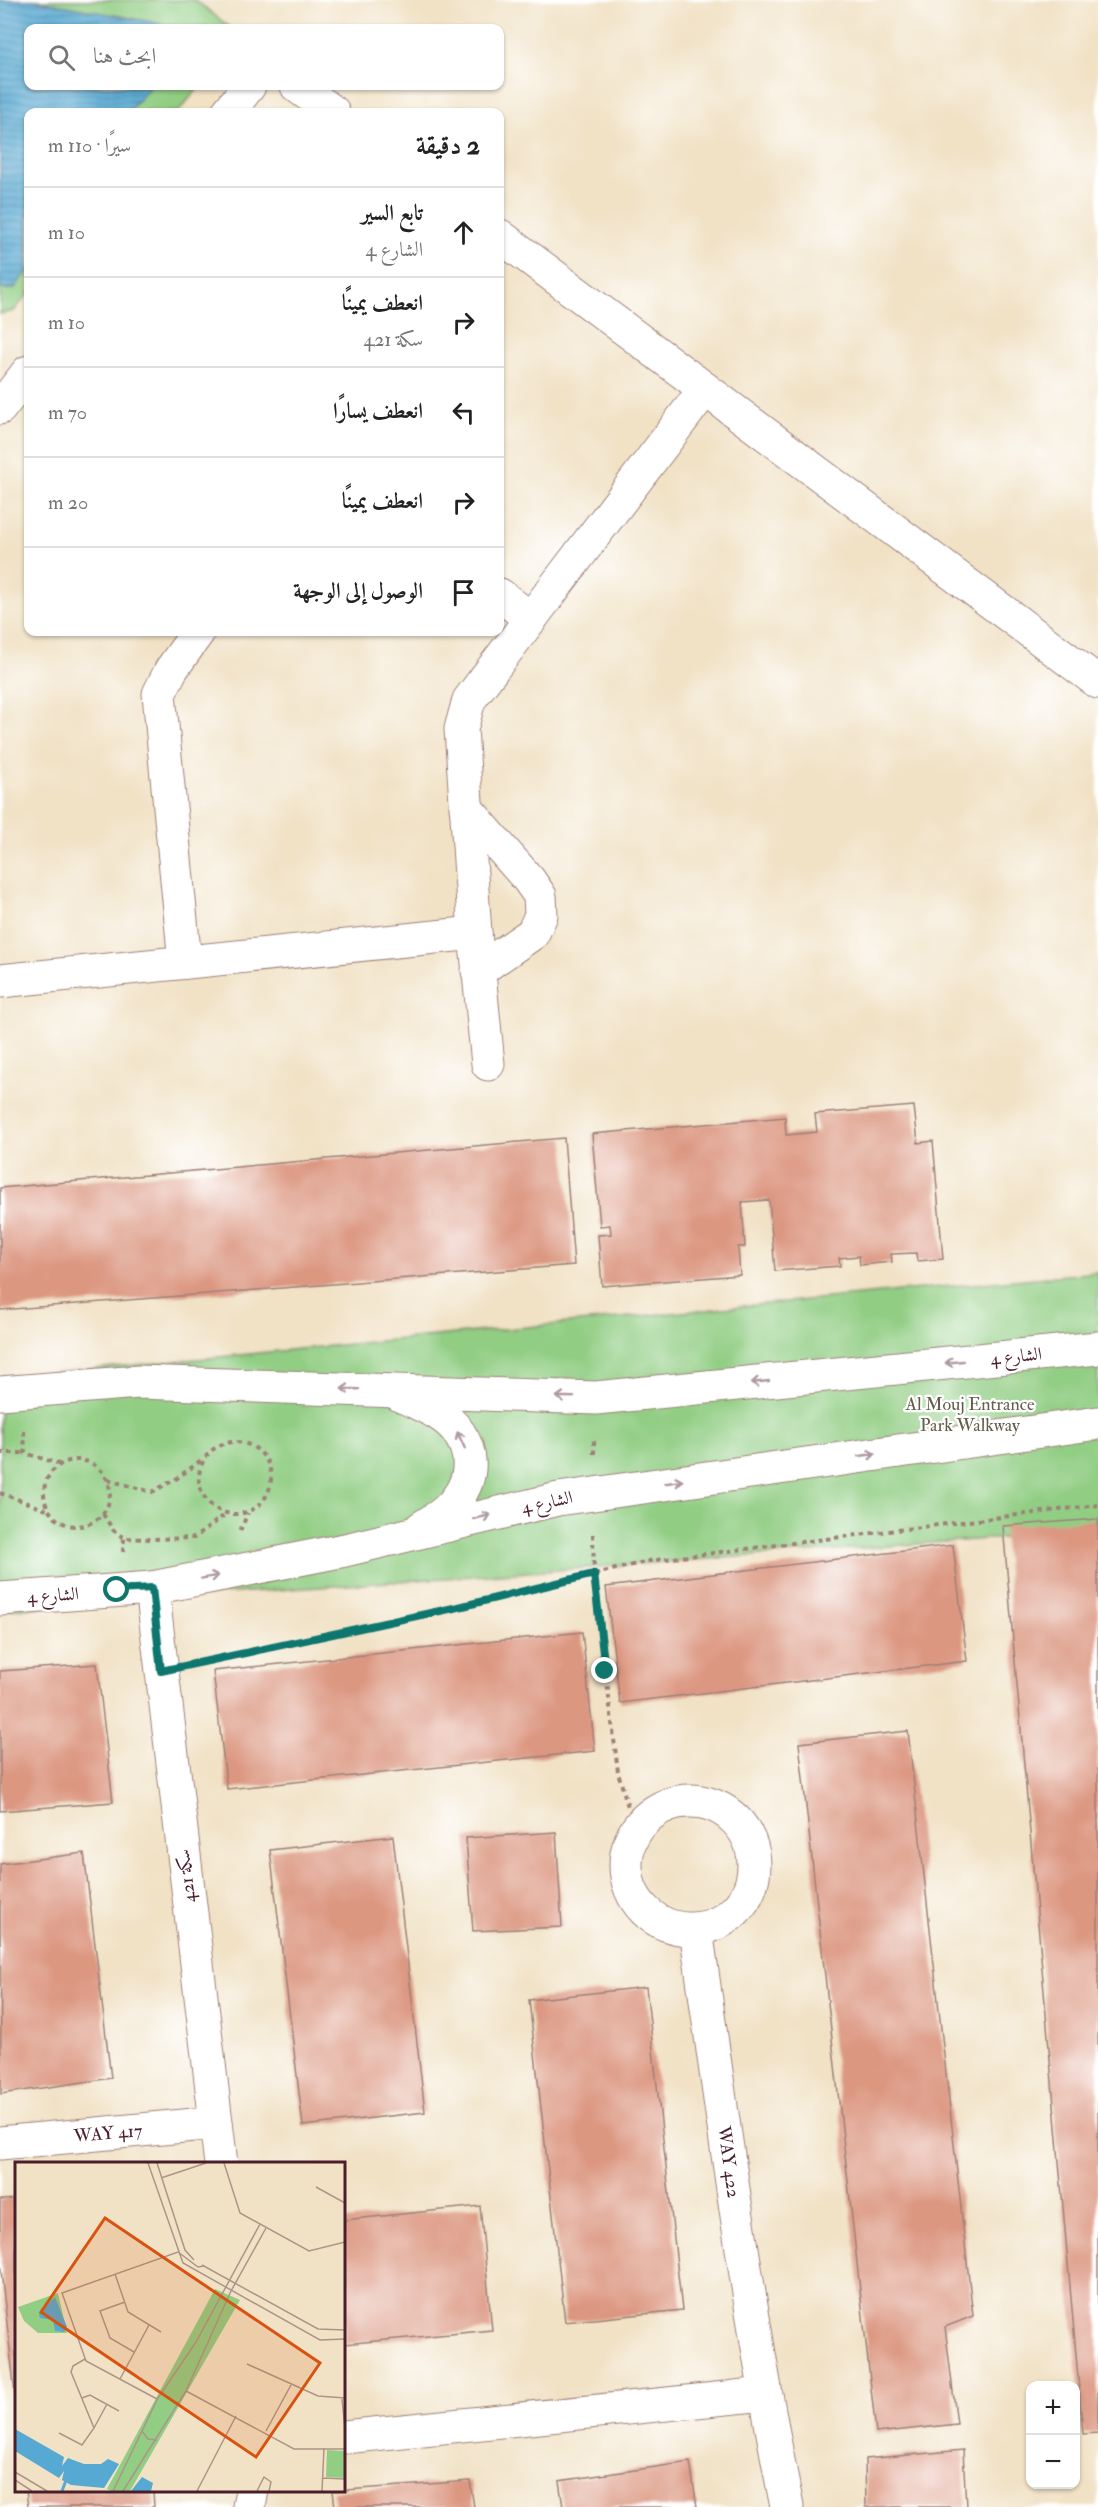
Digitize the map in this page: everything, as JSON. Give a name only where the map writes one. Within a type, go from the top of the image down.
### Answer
[{"type":"street","points":[[231,108],[246,90]]},
{"type":"street","points":[[303,90],[327,108]]},
{"type":"street","points":[[504,239],[1098,682]]},
{"type":"street","points":[[0,408],[24,377]]},
{"type":"street","points":[[488,1064],[474,933],[461,729],[469,700],[705,390]]},
{"type":"street","points":[[504,598],[531,619]]},
{"type":"street","points":[[185,962],[159,694],[171,670],[195,636]]},
{"type":"street","points":[[466,807],[540,896],[541,915],[533,933],[478,971]]},
{"type":"street","points":[[0,981],[474,933]]},
{"type":"street","name":"الشارع 4","points":[[11,1391],[139,1382],[596,1398],[1097,1348]]},
{"type":"street","points":[[388,1390],[423,1406],[446,1420],[459,1432],[467,1453],[470,1476],[461,1494],[447,1510],[412,1534]]},
{"type":"street","name":"الشارع 4","points":[[0,1599],[152,1588],[345,1550],[592,1493],[1088,1428]]},
{"type":"street","name":"سكة 421","points":[[152,1588],[222,2162]]},
{"type":"street","points":[[699,1800],[718,1807],[735,1818],[748,1835],[754,1855],[754,1876],[747,1895],[735,1912],[717,1924],[696,1929],[674,1927],[655,1918],[639,1904],[629,1884],[626,1862],[630,1841],[641,1822],[658,1809],[678,1801],[699,1800]]},
{"type":"street","name":"WAY 422","points":[[696,1929],[743,2262],[787,2507]]},
{"type":"street","name":"WAY 417","points":[[0,2143],[216,2123]]},
{"type":"street","points":[[345,2437],[765,2394]]},
{"type":"street","points":[[249,2507],[252,2492]]},
{"type":"path","points":[[11,1391],[25,1453]]},
{"type":"path","points":[[596,1398],[592,1493],[594,1574],[618,1772],[628,1807],[641,1822]]},
{"type":"path","points":[[103,1514],[114,1530],[124,1538],[194,1538],[227,1514],[248,1512],[258,1506],[266,1497],[271,1485],[271,1473],[267,1461],[259,1451],[236,1442],[224,1443],[213,1449],[176,1479],[152,1492],[108,1480]]},
{"type":"path","points":[[0,1453],[25,1453],[60,1464]]},
{"type":"path","points":[[204,1458],[198,1480],[201,1492],[207,1502],[227,1514]]},
{"type":"path","points":[[0,1493],[48,1510],[64,1524],[75,1527],[95,1522],[103,1514],[110,1498],[108,1480],[102,1471],[81,1460],[70,1460],[60,1464],[52,1470],[44,1490],[44,1500],[48,1510]]},
{"type":"path","points":[[161,1671],[429,1614],[649,1561],[1098,1504]]},
{"type":"green space","points":[[0,0],[195,0],[226,24],[24,24],[24,90],[197,90],[181,108],[24,108],[24,299],[14,311],[0,314]]},
{"type":"green space","name":"Al Mouj Entrance Park Walkway","points":[[1098,1272],[1098,1531],[0,1610],[0,1378]]},
{"type":"water","points":[[0,0],[34,0],[162,24],[24,24],[24,90],[147,90],[132,108],[24,108],[24,275],[14,289],[0,289]]},
{"type":"building","points":[[914,1106],[918,1143],[933,1141],[943,1259],[917,1261],[916,1253],[891,1254],[892,1262],[860,1265],[859,1256],[839,1258],[840,1266],[775,1271],[769,1200],[742,1202],[745,1247],[738,1247],[740,1275],[602,1286],[598,1235],[611,1234],[610,1225],[600,1226],[592,1134],[785,1117],[786,1135],[817,1132],[815,1114]]},
{"type":"building","points":[[564,1138],[574,1265],[0,1310],[0,1188]]},
{"type":"building","points":[[1098,1519],[1098,2433],[1083,2434],[1003,1526]]},
{"type":"building","points":[[953,1545],[967,1661],[620,1703],[606,1587]]},
{"type":"building","points":[[582,1632],[595,1751],[227,1789],[213,1671]]},
{"type":"building","points":[[97,1664],[113,1802],[0,1811],[0,1671]]},
{"type":"building","points":[[908,1731],[973,2316],[945,2327],[957,2424],[876,2433],[799,1743]]},
{"type":"building","points":[[556,1832],[562,1927],[473,1931],[466,1838]]},
{"type":"building","points":[[393,1836],[425,2112],[303,2126],[270,1850]]},
{"type":"building","points":[[84,1853],[111,2078],[1,2094],[0,1864]]},
{"type":"building","points":[[646,1987],[682,2310],[565,2322],[529,2000]]},
{"type":"building","points":[[15,2199],[15,2394],[0,2262],[0,2200]]},
{"type":"building","points":[[480,2206],[492,2330],[345,2344],[345,2220]]},
{"type":"building","points":[[963,2450],[966,2507],[866,2507],[865,2459]]},
{"type":"building","points":[[690,2462],[697,2507],[563,2507],[559,2481]]},
{"type":"building","points":[[470,2481],[474,2507],[335,2507],[333,2492],[345,2492],[345,2490]]},
{"type":"building","points":[[26,2492],[153,2492],[154,2507],[28,2507]]},
{"type":"route","points":[[117,1590],[152,1588],[161,1671],[463,1606],[594,1574],[605,1671]]}]
